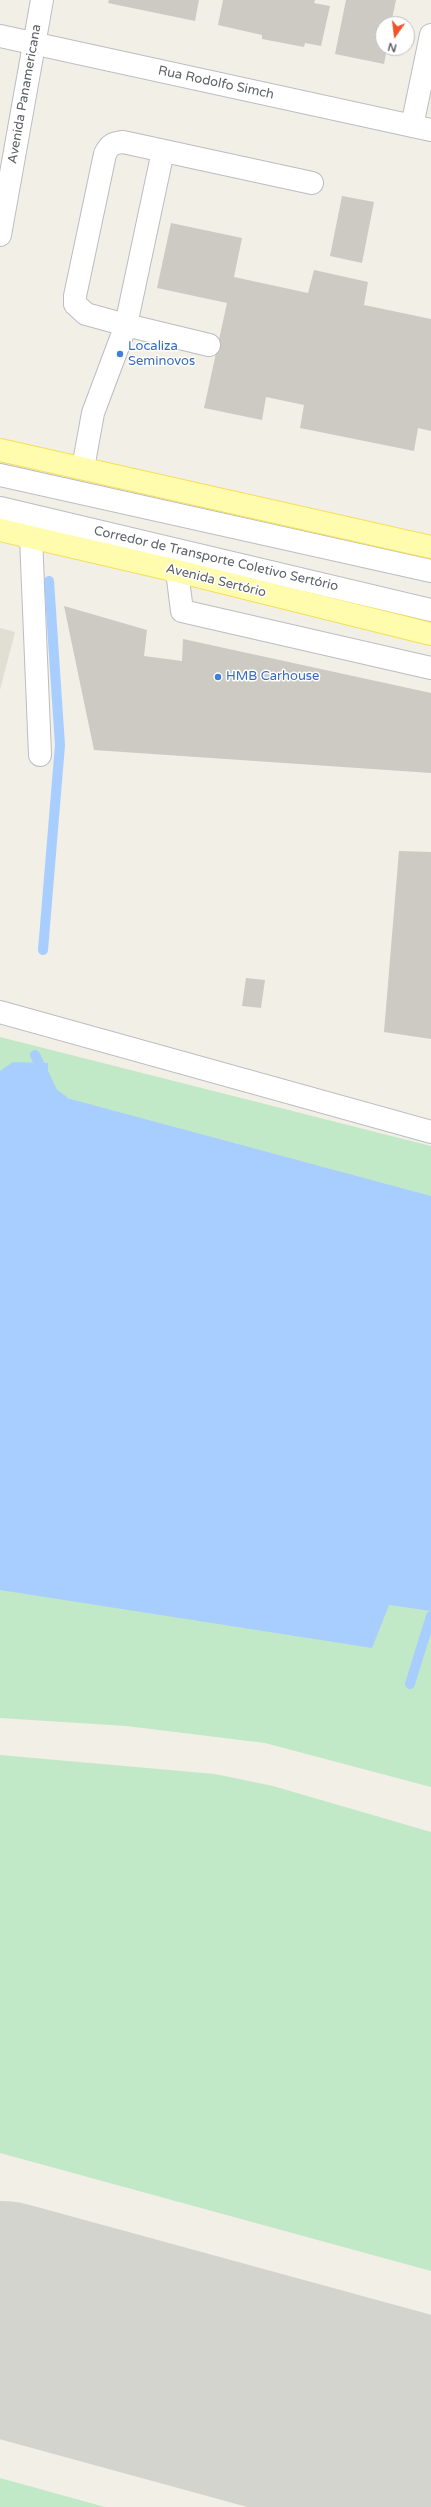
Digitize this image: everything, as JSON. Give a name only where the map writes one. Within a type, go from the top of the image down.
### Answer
[{"type":"main road","points":[[0,450],[431,547]]},
{"type":"main road","name":"Avenida Sertório","points":[[0,530],[177,571],[431,634]]},
{"type":"street","name":"Avenida Panamericana","points":[[0,235],[42,0]]},
{"type":"street","points":[[421,128],[431,35]]},
{"type":"street","name":"Rua Rodolfo Simch","points":[[0,36],[421,128]]},
{"type":"street","points":[[209,345],[86,314],[76,304],[75,296],[103,162],[108,147],[115,142],[123,142],[312,183]]},
{"type":"street","points":[[82,468],[93,413],[126,325],[163,151]]},
{"type":"street","points":[[0,475],[431,571]]},
{"type":"street","name":"Corredor de Transporte Coletivo Sertório","points":[[0,508],[431,610]]},
{"type":"street","points":[[31,537],[40,755]]},
{"type":"street","points":[[177,571],[182,611],[431,668]]},
{"type":"street","points":[[0,1012],[431,1132]]},
{"type":"shaded area","points":[[0,628],[15,632],[0,690]]},
{"type":"green space","points":[[0,1037],[431,1146],[431,1787],[265,1743],[126,1726],[0,1718]]},
{"type":"green space","points":[[0,1755],[215,1774],[273,1786],[431,1832],[431,2271],[0,2153]]},
{"type":"green space","points":[[0,2478],[105,2507],[0,2507]]},
{"type":"water","points":[[13,1062],[48,1063],[48,1093],[431,1196],[431,1611],[389,1605],[372,1648],[0,1590],[0,1071]]},
{"type":"building","points":[[109,0],[199,0],[195,21],[108,3]]},
{"type":"building","points":[[223,0],[315,0],[314,3],[330,6],[321,46],[305,43],[304,47],[262,39],[262,35],[218,25]]},
{"type":"building","points":[[346,0],[396,0],[393,16],[375,16],[375,56],[386,56],[384,64],[335,54]]},
{"type":"building","points":[[342,196],[374,202],[362,263],[330,256]]},
{"type":"building","points":[[171,223],[242,238],[234,277],[308,293],[314,270],[368,282],[364,305],[431,319],[431,431],[418,428],[414,451],[300,428],[304,405],[266,397],[262,420],[204,408],[227,303],[157,288]]},
{"type":"building","name":"HMB Carhouse","points":[[64,606],[147,630],[144,656],[182,661],[183,639],[431,693],[431,773],[94,750]]},
{"type":"building","points":[[399,851],[431,852],[431,1039],[384,1032]]},
{"type":"building","points":[[246,978],[265,980],[261,1008],[242,1006]]},
{"type":"waterway","points":[[43,950],[60,745],[49,581]]},
{"type":"waterway","points":[[35,1055],[53,1093],[64,1101]]},
{"type":"waterway","points":[[410,1684],[431,1616]]},
{"type":"runway","points":[[0,2318],[431,2436]]},
{"type":"place","name":"Localiza Seminovos","points":[[120,354]]},
{"type":"place","name":"HMB Carhouse","points":[[218,677]]}]
